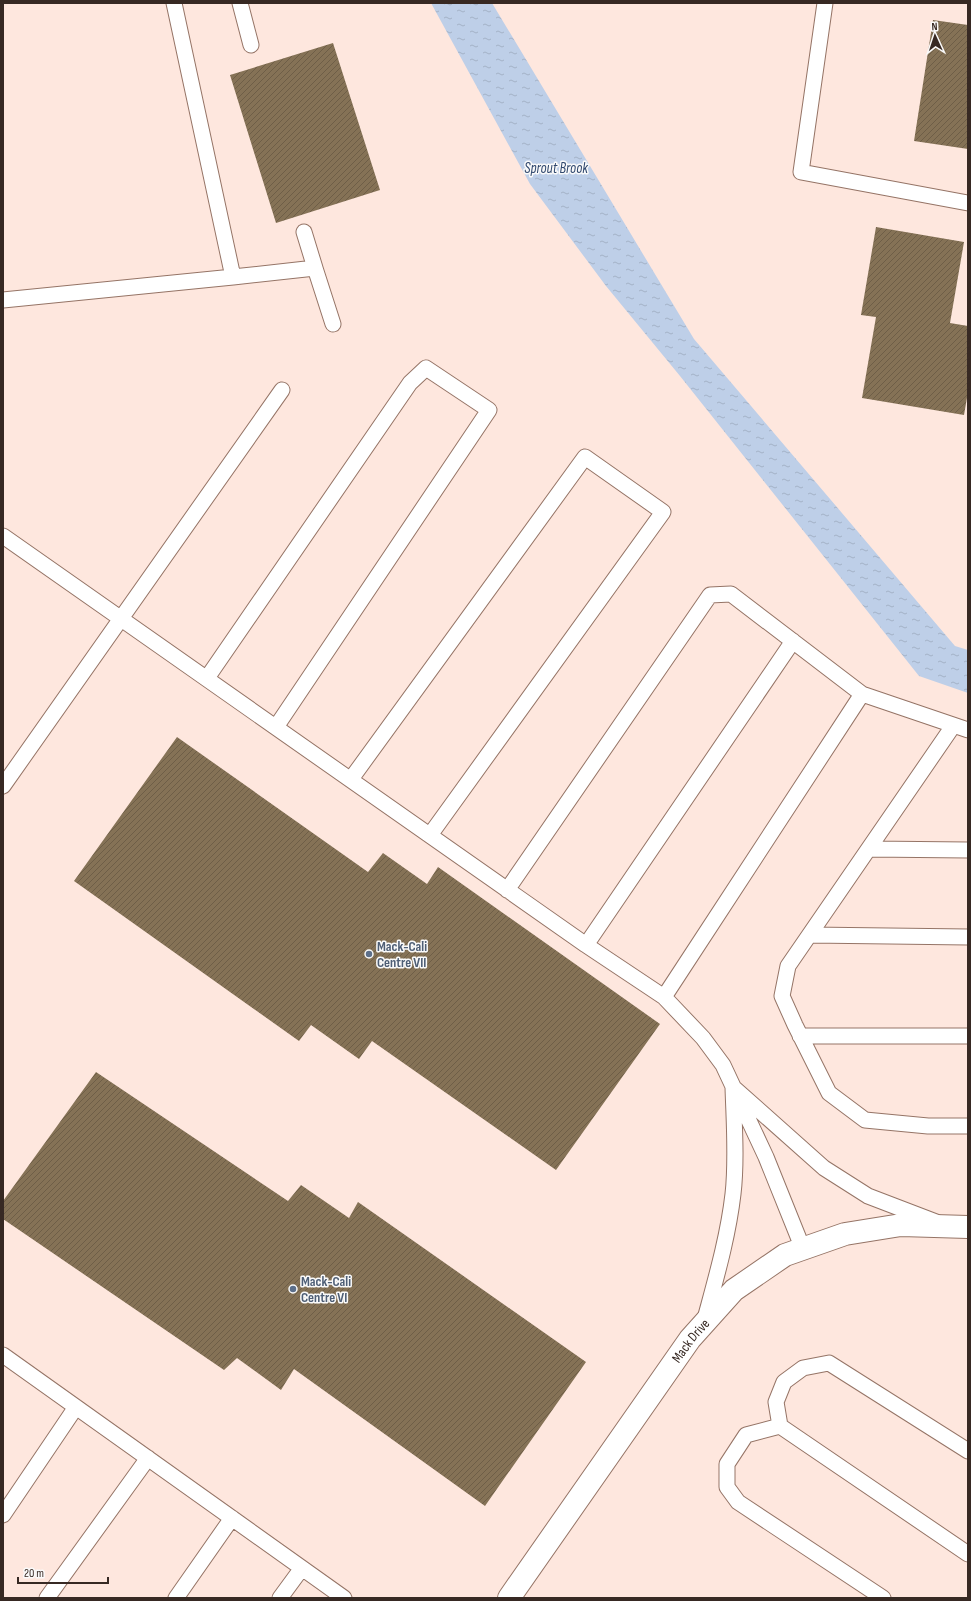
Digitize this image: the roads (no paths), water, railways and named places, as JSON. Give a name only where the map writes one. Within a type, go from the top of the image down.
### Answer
[{"type":"street","name":"Mack Drive","points":[[509,1598],[690,1339],[734,1290],[785,1255],[845,1234],[901,1225],[959,1227]]},
{"type":"lane","points":[[174,3],[234,277]]},
{"type":"lane","points":[[240,3],[251,45]]},
{"type":"lane","points":[[825,3],[801,172],[968,203]]},
{"type":"lane","points":[[304,232],[333,324]]},
{"type":"lane","points":[[3,300],[315,268]]},
{"type":"lane","points":[[207,678],[410,383],[426,368],[489,410],[276,727]]},
{"type":"lane","points":[[3,786],[282,390]]},
{"type":"lane","points":[[351,779],[585,457],[663,512],[430,835]]},
{"type":"lane","points":[[3,536],[507,890],[664,997],[703,1038],[723,1065],[766,1157],[803,1249]]},
{"type":"lane","points":[[507,890],[710,594],[731,594],[862,694],[968,730]]},
{"type":"lane","points":[[586,945],[792,641]]},
{"type":"lane","points":[[664,997],[862,694]]},
{"type":"lane","points":[[953,726],[788,966],[782,996],[800,1036],[829,1093],[865,1120],[928,1126],[968,1126]]},
{"type":"lane","points":[[869,849],[968,850]]},
{"type":"lane","points":[[810,935],[968,937]]},
{"type":"lane","points":[[800,1036],[968,1036]]},
{"type":"lane","points":[[733,1087],[824,1168],[868,1196],[959,1227]]},
{"type":"lane","points":[[703,1325],[724,1250],[733,1193],[735,1145],[733,1087]]},
{"type":"lane","points":[[3,1355],[344,1598]]},
{"type":"lane","points":[[968,1451],[829,1363],[803,1368],[784,1382],[776,1402],[780,1426],[968,1554]]},
{"type":"lane","points":[[3,1515],[76,1407]]},
{"type":"lane","points":[[780,1426],[746,1435],[727,1464],[727,1487],[738,1502],[883,1598]]},
{"type":"lane","points":[[47,1598],[148,1458]]},
{"type":"lane","points":[[176,1598],[232,1518]]},
{"type":"lane","points":[[280,1598],[302,1568]]},
{"type":"water","name":"Sprout Brook","points":[[431,3],[492,3],[694,339],[955,646],[968,650],[968,693],[919,676],[680,376],[606,286],[530,184]]},
{"type":"place","name":"Mack-Cali Centre VII","points":[[369,954]]},
{"type":"place","name":"Mack-Cali Centre VI","points":[[293,1289]]}]
